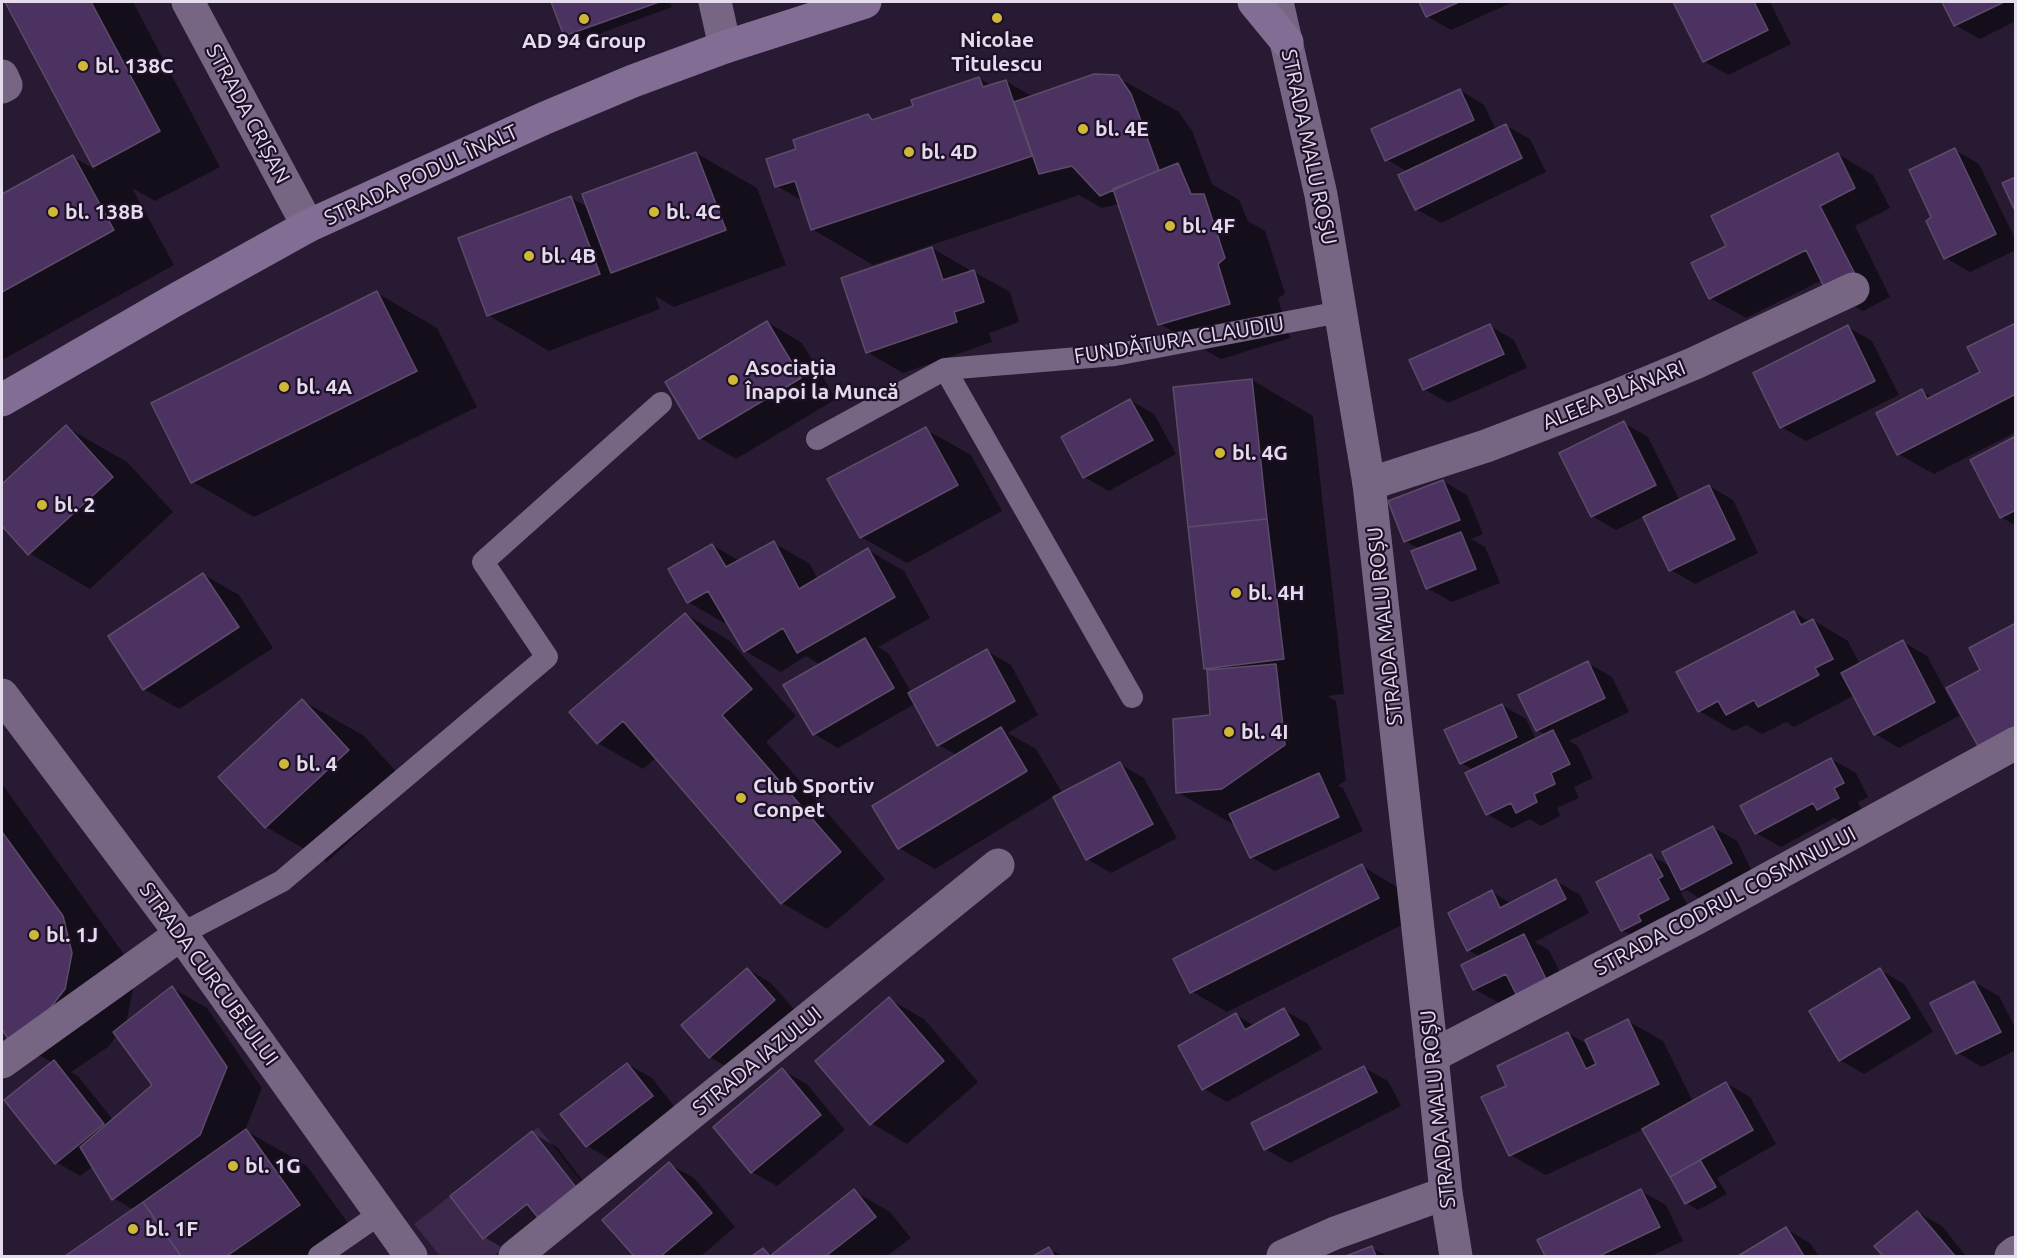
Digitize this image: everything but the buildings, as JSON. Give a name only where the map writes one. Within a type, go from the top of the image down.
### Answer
[{"type":"main road","name":"STRADA PODUL ÎNALT","points":[[2,400],[308,226],[544,118],[633,81],[725,47],[865,2]]},
{"type":"main road","points":[[1254,2],[1287,42]]},
{"type":"street","name":"STRADA CRIȘAN","points":[[188,2],[308,226]]},
{"type":"street","points":[[715,2],[725,47]]},
{"type":"street","name":"STRADA MALU ROȘU","points":[[1277,2],[1321,195],[1369,484],[1446,1193],[1456,1257]]},
{"type":"street","points":[[2,76],[6,85],[2,87]]},
{"type":"street","name":"ALEEA BLĂNARI","points":[[1369,484],[1486,446],[1611,398],[1695,363],[1853,289]]},
{"type":"street","name":"STRADA CURCUBEULUI","points":[[2,695],[181,934],[411,1257]]},
{"type":"street","name":"STRADA CODRUL COSMINULUI","points":[[1432,1056],[1697,918],[2016,743]]},
{"type":"street","name":"STRADA IAZULUI","points":[[515,1257],[998,865]]},
{"type":"street","points":[[2,1062],[181,934]]},
{"type":"street","points":[[1283,1257],[1335,1233],[1446,1193]]},
{"type":"street","points":[[2011,1257],[2016,1252]]},
{"type":"lane","name":"FUNDĂTURA CLAUDIU","points":[[817,439],[945,369],[1115,355],[1341,312]]},
{"type":"lane","points":[[945,369],[1132,697]]},
{"type":"lane","points":[[181,934],[282,881],[547,657],[483,562],[661,403]]},
{"type":"lane","points":[[319,1257],[381,1213]]},
{"type":"shaded area","points":[[538,1127],[584,1185],[494,1256],[440,1256],[414,1224]]},
{"type":"place","name":"Nicolae Titulescu","points":[[997,18]]},
{"type":"place","name":"AD 94 Group","points":[[584,19]]},
{"type":"place","name":"bl. 138C","points":[[83,66]]},
{"type":"place","name":"bl. 4E","points":[[1083,129]]},
{"type":"place","name":"bl. 4D","points":[[909,152]]},
{"type":"place","name":"bl. 138B","points":[[53,212]]},
{"type":"place","name":"bl. 4C","points":[[654,212]]},
{"type":"place","name":"bl. 4F","points":[[1170,226]]},
{"type":"place","name":"bl. 4B","points":[[529,256]]},
{"type":"place","name":"Asociația Înapoi la Muncă","points":[[733,380]]},
{"type":"place","name":"bl. 4A","points":[[284,387]]},
{"type":"place","name":"bl. 4G","points":[[1220,453]]},
{"type":"place","name":"bl. 2","points":[[42,505]]},
{"type":"place","name":"bl. 4H","points":[[1236,593]]},
{"type":"place","name":"bl. 4I","points":[[1229,732]]},
{"type":"place","name":"bl. 4","points":[[284,764]]},
{"type":"place","name":"Club Sportiv Conpet","points":[[741,798]]},
{"type":"place","name":"bl. 1J","points":[[34,935]]},
{"type":"place","name":"bl. 1G","points":[[233,1166]]},
{"type":"place","name":"bl. 1F","points":[[133,1229]]}]
